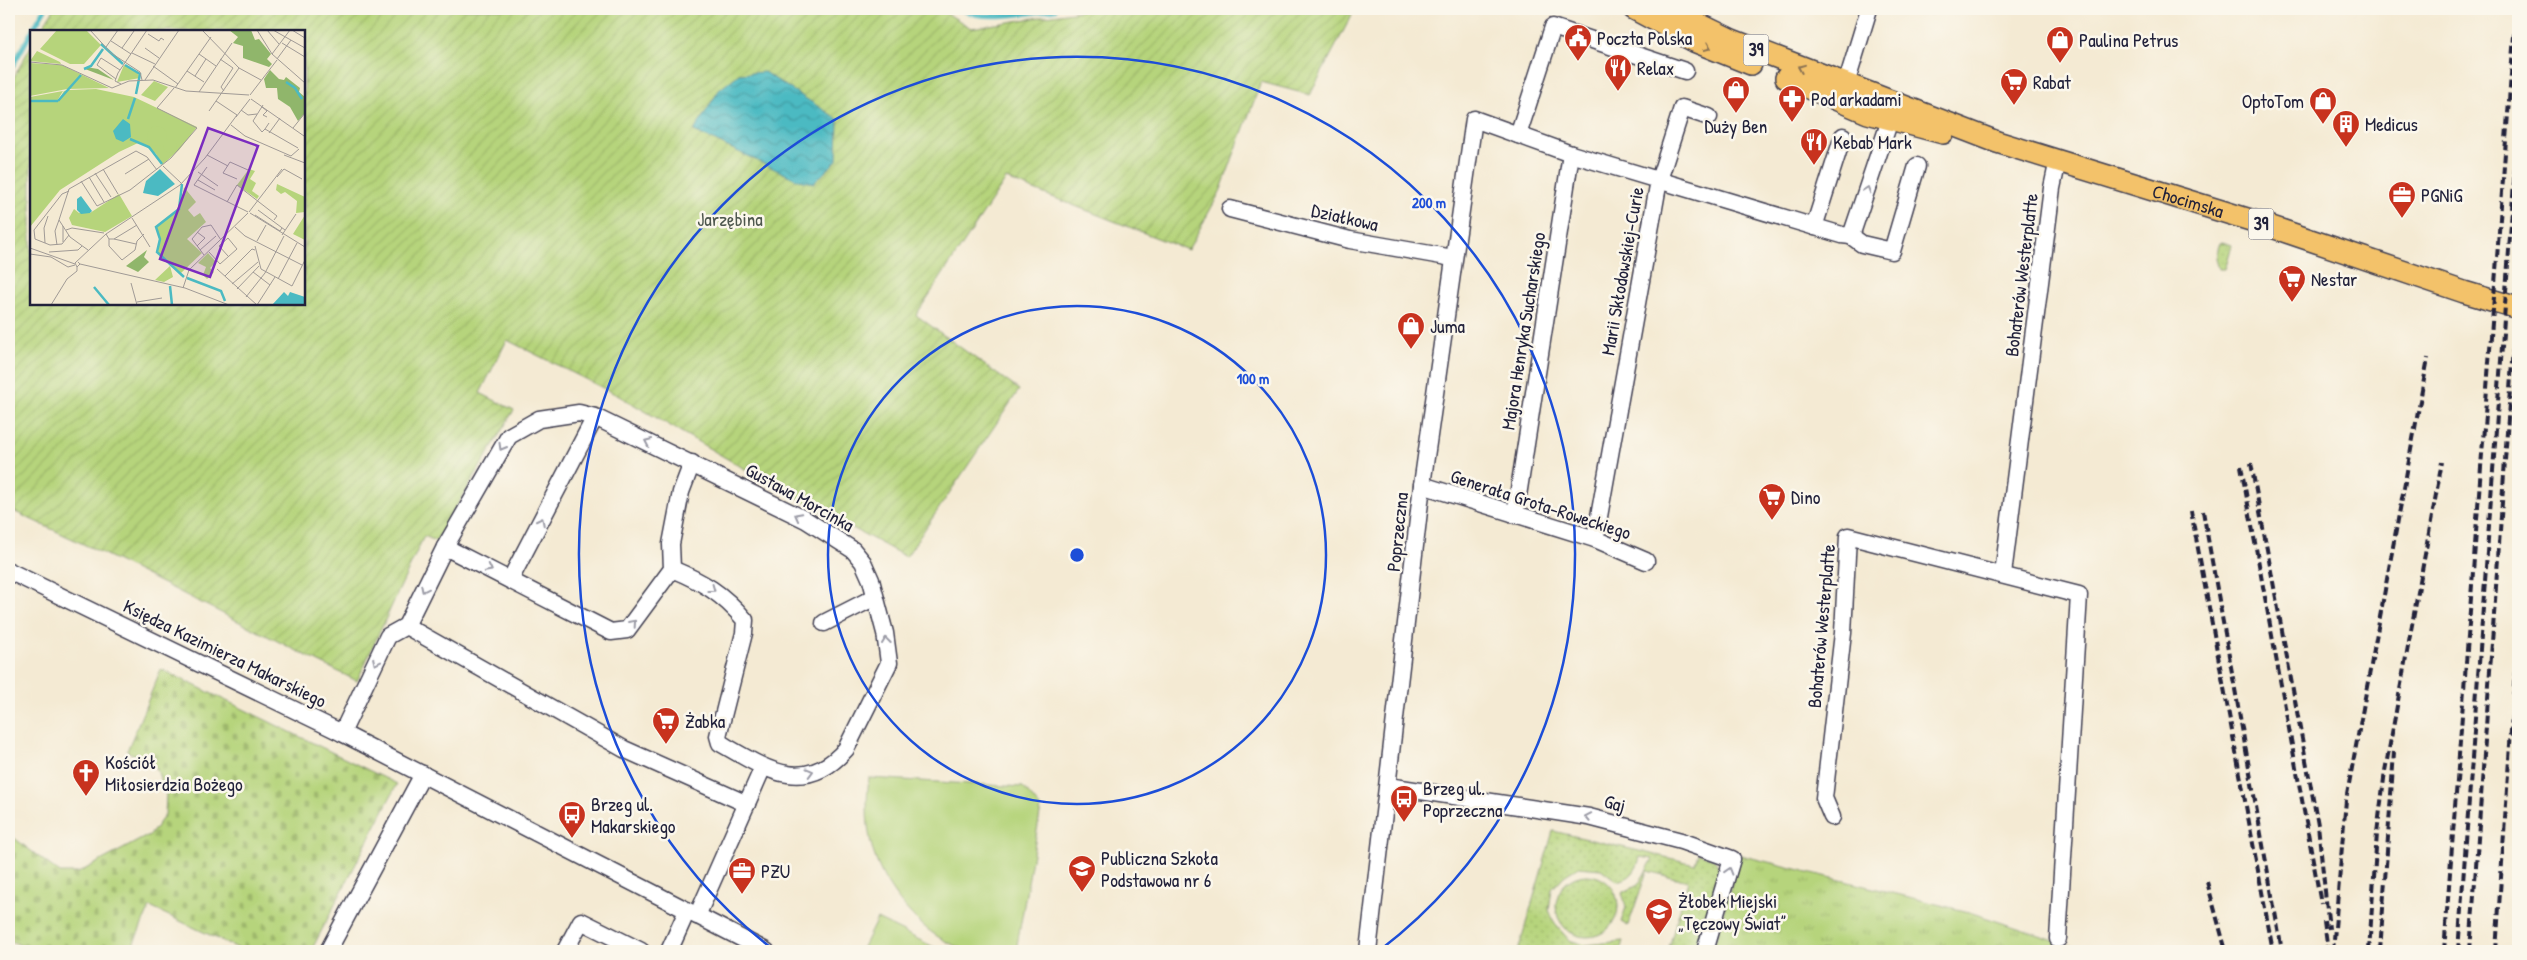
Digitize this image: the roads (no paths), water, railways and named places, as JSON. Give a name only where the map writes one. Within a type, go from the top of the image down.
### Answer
[{"type":"main road","name":"Chocimska","points":[[1634,9],[1694,41],[1843,93],[1945,121],[1997,142]]},
{"type":"main road","name":"Chocimska","points":[[1668,9],[1843,93],[1890,120],[1997,142],[2058,160],[2257,222],[2464,292],[2518,308]]},
{"type":"street","points":[[1843,93],[1869,9]]},
{"type":"street","points":[[1685,71],[1553,27],[1518,135],[1571,154],[1659,180],[1682,108],[1709,117]]},
{"type":"street","name":"Poprzeczna","points":[[1368,951],[1422,485],[1474,119],[1518,135]]},
{"type":"street","points":[[1851,236],[1890,120]]},
{"type":"street","points":[[1814,227],[1843,136]]},
{"type":"street","name":"Majora Henryka Sucharskiego","points":[[1515,515],[1571,154]]},
{"type":"street","name":"Bohaterów Westerplatte","points":[[2003,574],[2052,188],[2058,160]]},
{"type":"street","name":"Marii Skłodowskiej-Curie","points":[[1596,539],[1659,180],[1814,227],[1851,236],[1862,244],[1892,251],[1917,166]]},
{"type":"street","name":"Działkowa","points":[[1230,209],[1350,240],[1453,258]]},
{"type":"street","name":"Gustawa Morcinka","points":[[342,733],[388,636],[406,626],[445,547],[509,436],[539,418],[579,414],[595,417],[692,462],[806,520],[853,550],[863,562],[885,633],[889,663],[846,749],[826,767],[802,774],[786,776],[763,767],[720,743],[718,736],[744,633],[745,620],[729,601],[704,583],[672,569]]},
{"type":"street","points":[[510,580],[595,417]]},
{"type":"street","points":[[445,547],[611,632],[627,630],[635,622],[672,569],[671,544],[682,492],[692,462]]},
{"type":"street","name":"Generała Grota-Roweckiego","points":[[1422,485],[1596,539],[1646,561]]},
{"type":"street","name":"Bohaterów Westerplatte","points":[[1832,817],[1824,798],[1843,633],[1848,536],[2003,574],[2079,595],[2058,939]]},
{"type":"street","name":"Księdza Kazimierza Makarskiego","points":[[9,570],[342,733],[766,951]]},
{"type":"street","points":[[824,623],[875,597]]},
{"type":"street","points":[[406,626],[624,749],[747,804]]},
{"type":"street","points":[[669,951],[692,913],[747,804],[763,767]]},
{"type":"street","points":[[328,951],[423,774]]},
{"type":"street","name":"Gaj","points":[[1388,786],[1589,817],[1681,841],[1732,859],[1705,951]]},
{"type":"street","points":[[565,951],[582,921],[641,951]]},
{"type":"water","points":[[764,72],[838,119],[837,160],[814,183],[798,180],[694,131],[719,90],[739,74]]},
{"type":"waterway","points":[[33,30],[45,9]]},
{"type":"waterway","points":[[961,9],[970,13],[994,16],[1055,9]]},
{"type":"waterway","points":[[9,72],[30,35]]},
{"type":"railway","points":[[2444,951],[2516,9]]},
{"type":"railway","points":[[2458,951],[2518,127]]},
{"type":"railway","points":[[2470,951],[2518,278]]},
{"type":"railway","points":[[2333,951],[2346,800],[2428,358]]},
{"type":"railway","points":[[2369,951],[2377,833],[2385,771],[2442,462]]},
{"type":"railway","points":[[2251,463],[2318,825],[2329,929]]},
{"type":"railway","points":[[2241,466],[2321,904]]},
{"type":"railway","points":[[2191,511],[2273,951]]},
{"type":"railway","points":[[2203,511],[2282,951]]},
{"type":"railway","points":[[2496,951],[2518,627]]},
{"type":"railway","points":[[2380,951],[2394,752]]},
{"type":"railway","points":[[2207,882],[2226,951]]},
{"type":"railway","points":[[2324,921],[2328,951]]},
{"type":"place","name":"Poczta Polska","points":[[1578,62]]},
{"type":"place","name":"Paulina Petrus","points":[[2060,64]]},
{"type":"place","name":"Relax","points":[[1618,92]]},
{"type":"place","name":"Rabat","points":[[2014,106]]},
{"type":"place","name":"Duży Ben","points":[[1736,114]]},
{"type":"place","name":"Pod arkadami","points":[[1792,123]]},
{"type":"place","name":"OptoTom","points":[[2323,125]]},
{"type":"place","name":"Medicus","points":[[2346,148]]},
{"type":"place","name":"Kebab Mark","points":[[1814,166]]},
{"type":"place","name":"PGNiG","points":[[2402,219]]},
{"type":"place","name":"Nestar","points":[[2292,303]]},
{"type":"place","name":"Juma","points":[[1411,350]]},
{"type":"place","name":"Dino","points":[[1772,521]]},
{"type":"place","name":"Żabka","points":[[666,745]]},
{"type":"place","name":"Kościół Miłosierdzia Bożego","points":[[86,797]]},
{"type":"place","name":"Brzeg ul. Poprzeczna","points":[[1404,823]]},
{"type":"place","name":"Brzeg ul. Makarskiego","points":[[572,839]]},
{"type":"place","name":"Publiczna Szkoła Podstawowa nr 6","points":[[1082,893]]},
{"type":"place","name":"PZU","points":[[742,895]]},
{"type":"place","name":"Żłobek Miejski „Tęczowy Świat”","points":[[1659,936]]},
{"type":"park label","name":"Jarzębina","points":[[730,219]]}]
